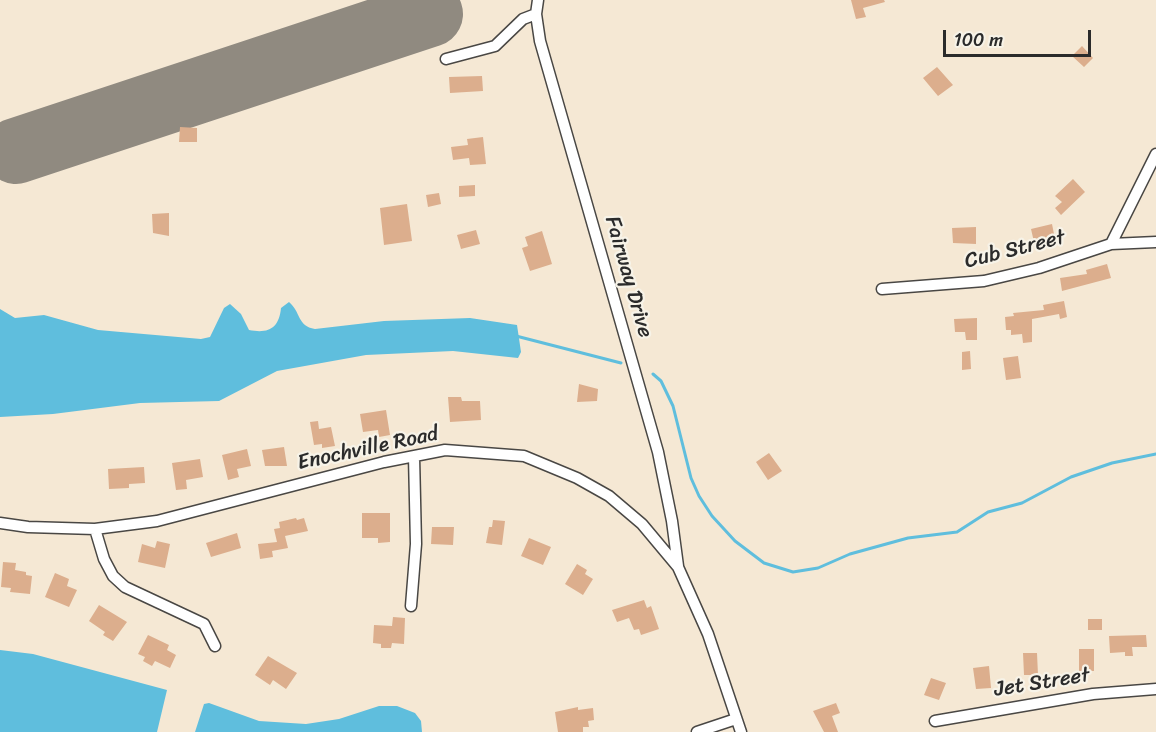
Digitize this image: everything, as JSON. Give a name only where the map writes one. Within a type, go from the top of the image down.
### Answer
[{"type":"street","name":"Fairway Drive","points":[[538,0],[536,14],[540,41],[658,452],[672,521],[678,567]]},
{"type":"street","points":[[446,59],[495,46],[523,19],[536,14]]},
{"type":"street","points":[[1111,244],[1156,154]]},
{"type":"street","name":"Cub Street","points":[[882,289],[984,281],[1039,268],[1111,244],[1156,242]]},
{"type":"street","name":"Enochville Road","points":[[0,523],[28,527],[96,529],[157,521],[445,450],[524,456],[577,478],[609,496],[642,524],[678,567],[708,633],[741,732]]},
{"type":"street","points":[[411,606],[416,544],[414,456]]},
{"type":"street","points":[[96,529],[104,559],[112,576],[125,587],[204,624],[215,646]]},
{"type":"street","name":"Jet Street","points":[[935,721],[1093,694],[1156,689]]},
{"type":"street","points":[[696,732],[736,719]]},
{"type":"water","points":[[289,302],[302,322],[315,329],[384,321],[470,318],[517,325],[521,352],[518,358],[453,351],[366,355],[277,371],[219,401],[140,403],[53,414],[0,417],[0,309],[15,318],[44,315],[98,330],[201,339],[210,337],[224,308],[230,304],[241,314],[249,330],[262,331],[275,325],[281,308]]},
{"type":"water","points":[[0,650],[33,654],[167,690],[157,732],[0,732]]},
{"type":"water","points":[[209,703],[259,721],[306,724],[339,719],[379,706],[397,706],[415,713],[421,721],[422,732],[195,732],[204,704]]},
{"type":"building","points":[[851,0],[884,0],[885,2],[863,8],[866,17],[856,19]]},
{"type":"building","points":[[1082,46],[1093,58],[1084,67],[1072,56]]},
{"type":"building","points":[[937,67],[953,85],[938,96],[923,78]]},
{"type":"building","points":[[482,76],[483,91],[450,93],[449,77]]},
{"type":"building","points":[[180,127],[197,128],[197,142],[179,142]]},
{"type":"building","points":[[483,137],[486,164],[470,165],[469,158],[453,160],[451,147],[468,145],[467,139]]},
{"type":"building","points":[[1073,179],[1085,192],[1061,215],[1055,208],[1062,202],[1055,196]]},
{"type":"building","points":[[475,185],[475,196],[459,197],[459,186]]},
{"type":"building","points":[[439,193],[441,204],[428,207],[426,195]]},
{"type":"building","points":[[407,204],[412,241],[384,245],[380,208]]},
{"type":"building","points":[[169,213],[169,236],[153,233],[152,214]]},
{"type":"building","points":[[1052,224],[1055,239],[1034,242],[1031,229]]},
{"type":"building","points":[[976,227],[976,244],[953,243],[952,228]]},
{"type":"building","points":[[476,230],[480,244],[461,249],[457,235]]},
{"type":"building","points":[[542,231],[552,264],[530,271],[522,248],[528,246],[525,237]]},
{"type":"building","points":[[1107,264],[1111,278],[1062,291],[1060,278],[1087,274],[1086,270]]},
{"type":"building","points":[[1064,301],[1067,317],[1060,319],[1059,314],[1032,319],[1032,342],[1023,343],[1022,334],[1011,335],[1011,330],[1006,330],[1005,317],[1014,316],[1013,313],[1044,310],[1043,305]]},
{"type":"building","points":[[977,318],[977,340],[966,340],[965,332],[955,332],[954,319]]},
{"type":"building","points":[[970,351],[971,369],[962,370],[962,352]]},
{"type":"building","points":[[1018,356],[1021,378],[1006,380],[1003,358]]},
{"type":"building","points":[[579,384],[598,389],[597,401],[577,402]]},
{"type":"building","points":[[448,397],[461,397],[462,401],[480,401],[481,420],[450,422]]},
{"type":"building","points":[[386,410],[390,435],[379,437],[378,430],[363,432],[360,414]]},
{"type":"building","points":[[318,421],[319,429],[331,427],[335,446],[322,448],[322,444],[314,445],[310,422]]},
{"type":"building","points":[[284,447],[287,466],[265,466],[262,450]]},
{"type":"building","points":[[247,449],[251,466],[237,469],[239,477],[228,480],[222,455]]},
{"type":"building","points":[[769,453],[782,471],[768,480],[756,462]]},
{"type":"building","points":[[200,459],[203,477],[186,480],[187,489],[176,490],[172,463]]},
{"type":"building","points":[[144,467],[145,483],[129,484],[129,488],[109,489],[108,469]]},
{"type":"building","points":[[362,513],[390,513],[390,542],[378,543],[378,538],[362,538]]},
{"type":"building","points":[[296,518],[297,520],[304,518],[308,531],[285,536],[288,548],[272,551],[273,557],[260,559],[258,544],[277,542],[274,529],[280,528],[279,522]]},
{"type":"building","points":[[493,520],[505,521],[502,545],[486,543]]},
{"type":"building","points":[[432,527],[454,527],[453,545],[431,544]]},
{"type":"building","points":[[237,533],[241,548],[211,557],[206,543]]},
{"type":"building","points":[[529,538],[551,547],[543,565],[521,556]]},
{"type":"building","points":[[157,541],[170,544],[165,568],[138,562],[142,544],[155,548]]},
{"type":"building","points":[[3,562],[16,563],[15,570],[32,576],[30,594],[10,592],[11,588],[1,587]]},
{"type":"building","points":[[577,564],[587,570],[585,574],[593,579],[583,595],[565,584]]},
{"type":"building","points":[[55,573],[69,579],[67,586],[77,590],[69,607],[45,597]]},
{"type":"building","points":[[644,600],[647,608],[651,606],[659,629],[641,635],[639,629],[634,630],[629,618],[617,622],[612,610]]},
{"type":"building","points":[[99,605],[127,622],[113,641],[89,621]]},
{"type":"building","points":[[393,617],[405,618],[404,644],[392,643],[391,648],[381,648],[381,644],[373,643],[374,625],[392,626]]},
{"type":"building","points":[[1088,619],[1102,619],[1102,630],[1088,630]]},
{"type":"building","points":[[148,635],[169,645],[167,650],[176,655],[170,668],[155,661],[152,666],[143,661],[145,657],[138,654]]},
{"type":"building","points":[[1146,635],[1147,647],[1132,647],[1133,656],[1125,656],[1125,652],[1110,653],[1109,636]]},
{"type":"building","points":[[1079,649],[1094,649],[1094,671],[1079,671]]},
{"type":"building","points":[[1023,653],[1037,653],[1038,675],[1024,675]]},
{"type":"building","points":[[268,656],[297,673],[286,689],[273,680],[270,685],[255,675]]},
{"type":"building","points":[[989,666],[991,688],[976,689],[973,668]]},
{"type":"building","points":[[931,678],[946,683],[939,700],[924,695]]},
{"type":"building","points":[[836,703],[840,713],[832,716],[838,732],[824,732],[813,711]]},
{"type":"building","points":[[578,707],[578,710],[593,708],[594,720],[588,721],[589,727],[583,727],[583,732],[558,732],[555,712]]},
{"type":"waterway","points":[[516,336],[621,363]]},
{"type":"waterway","points":[[653,374],[661,381],[673,406],[691,478],[712,516],[735,541],[764,563],[793,572],[818,568],[850,554],[908,538],[957,532],[988,512],[1022,503],[1071,477],[1112,463],[1156,454]]},
{"type":"runway","points":[[16,151],[430,14]]}]
